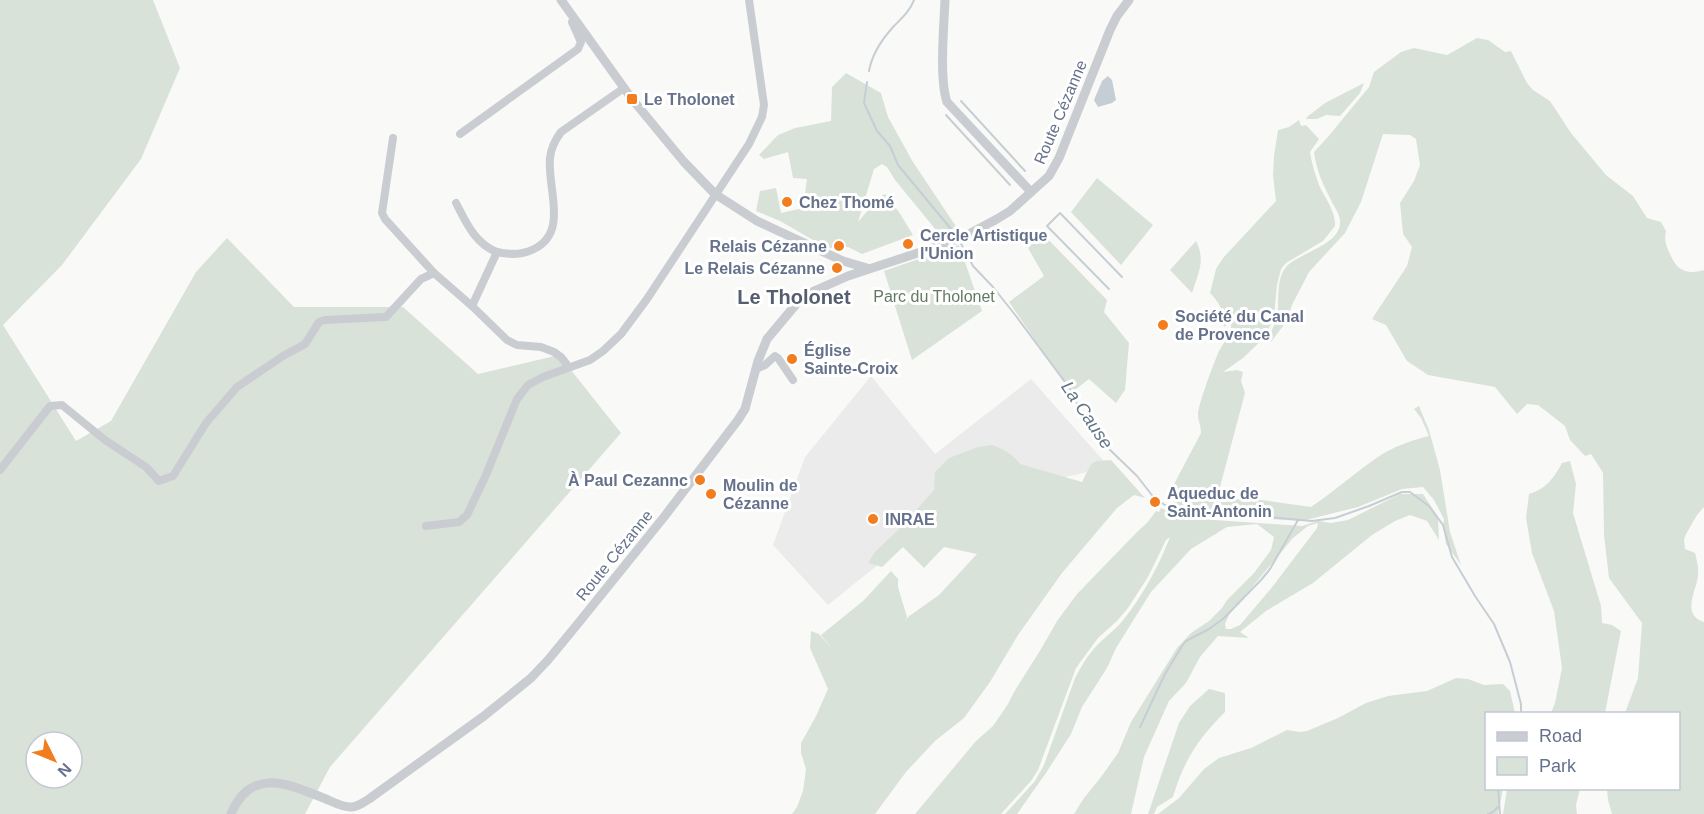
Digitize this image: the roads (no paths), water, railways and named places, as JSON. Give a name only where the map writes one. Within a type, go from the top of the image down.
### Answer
[{"type":"street","points":[[561,0],[624,88],[684,162],[715,194],[765,225],[843,261],[867,268]]},
{"type":"street","points":[[426,526],[459,522],[465,519],[486,476],[515,405],[528,385],[543,376],[597,356],[621,334],[748,144],[764,110],[749,0]]},
{"type":"street","points":[[945,0],[943,69],[944,88],[948,102],[1031,192]]},
{"type":"street","name":"Route Cézanne","points":[[231,814],[242,795],[251,787],[263,783],[289,785],[342,805],[352,807],[358,805],[519,689],[548,660],[576,626],[738,420],[745,409],[767,339],[798,302],[814,291],[867,268],[960,238],[1005,214],[1049,176],[1056,165],[1110,30],[1129,0]]},
{"type":"street","points":[[460,135],[578,49],[581,42],[572,22],[575,19]]},
{"type":"street","points":[[456,203],[474,235],[484,246],[508,254],[529,251],[538,247],[548,239],[554,226],[550,157],[554,142],[565,128],[624,88]]},
{"type":"street","points":[[393,138],[382,213],[385,219],[434,273],[512,344],[541,347],[554,352],[568,366]]},
{"type":"street","points":[[472,306],[497,252]]},
{"type":"street","points":[[0,470],[50,406],[62,405],[105,440],[146,467],[159,481],[173,476],[206,423],[237,387],[305,344],[318,322],[386,317],[421,279],[434,273]]},
{"type":"street","points":[[756,369],[775,356],[793,380]]},
{"type":"waterway","name":"La Cause","points":[[869,71],[879,47],[914,0]]},
{"type":"waterway","name":"La Cause","points":[[867,82],[864,103],[877,131],[890,146],[898,165],[956,235]]},
{"type":"waterway","points":[[961,101],[1025,171]]},
{"type":"waterway","points":[[946,115],[1010,185]]},
{"type":"waterway","points":[[1109,289],[1047,226],[1060,213],[1122,277]]},
{"type":"waterway","name":"La Cause","points":[[959,240],[973,266],[1016,316],[1068,386],[1085,419],[1106,446],[1137,476],[1155,499],[1165,505],[1188,510],[1312,521],[1335,518],[1402,492],[1410,492],[1429,506],[1443,525],[1452,557],[1494,624],[1510,662],[1521,712]]},
{"type":"waterway","points":[[1140,727],[1165,674],[1182,646],[1186,641],[1224,618],[1261,580],[1270,569],[1298,520]]},
{"type":"waterway","name":"La Cause","points":[[1498,790],[1500,814]]},
{"type":"waterway","points":[[1488,814],[1498,807]]},
{"type":"place","name":"Le Tholonet","points":[[632,99]]},
{"type":"place","name":"Chez Thomé","points":[[787,202]]},
{"type":"place","name":"Cercle Artistique l'Union","points":[[908,244]]},
{"type":"place","name":"Relais Cézanne","points":[[839,246]]},
{"type":"place","name":"Le Relais Cézanne","points":[[837,268]]},
{"type":"place","name":"Société du Canal de Provence","points":[[1163,325]]},
{"type":"place","name":"Église Sainte-Croix","points":[[792,359]]},
{"type":"place","name":"À Paul Cezannc","points":[[700,480]]},
{"type":"place","name":"Moulin de Cézanne","points":[[711,494]]},
{"type":"place","name":"Aqueduc de Saint-Antonin","points":[[1155,502]]},
{"type":"place","name":"INRAE","points":[[873,519]]},
{"type":"district","name":"Le Tholonet","points":[[794,297]]},
{"type":"park label","name":"Parc du Tholonet","points":[[934,296]]}]
